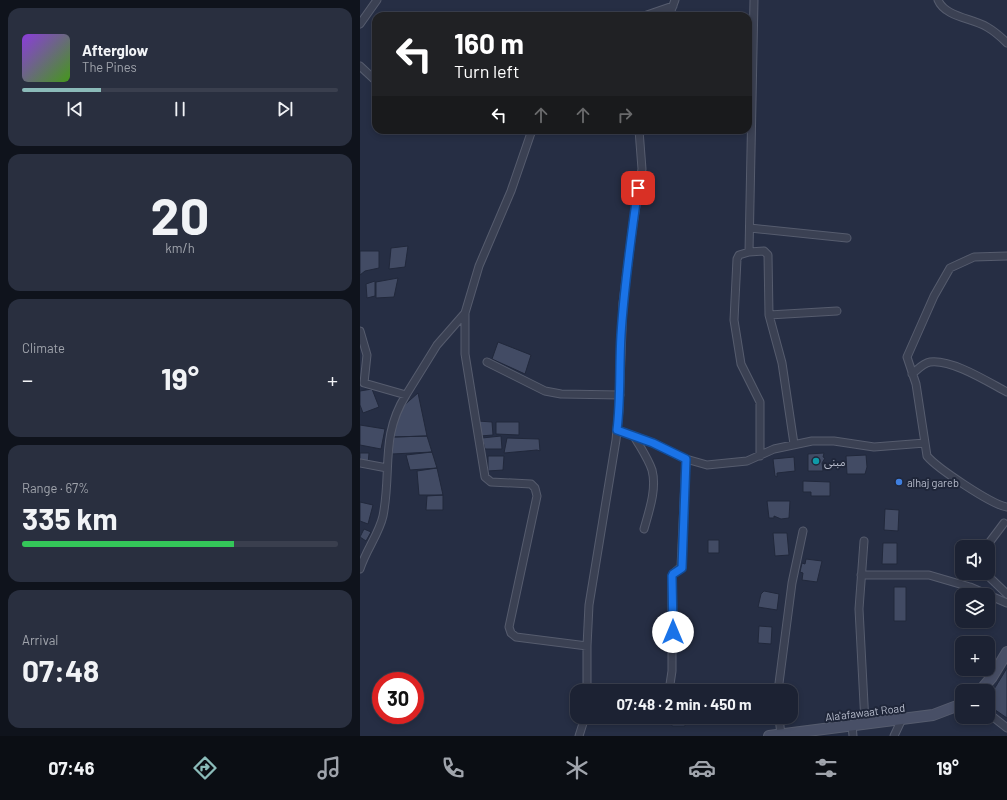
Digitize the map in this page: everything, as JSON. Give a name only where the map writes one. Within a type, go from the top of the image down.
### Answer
[{"type":"street","points":[[360,24],[377,0]]},
{"type":"street","points":[[752,114],[754,0]]},
{"type":"street","points":[[938,0],[940,5],[947,11],[988,27],[1007,43]]},
{"type":"street","points":[[653,12],[674,3]]},
{"type":"street","points":[[360,66],[372,77]]},
{"type":"street","points":[[531,134],[511,191],[479,266],[464,313],[465,354],[485,477],[491,482],[531,484],[535,488],[536,496],[509,627],[516,637],[587,646]]},
{"type":"street","points":[[587,684],[587,646],[591,593],[602,533],[617,430],[620,395],[620,350],[623,303],[642,169],[639,134]]},
{"type":"street","points":[[749,252],[752,134]]},
{"type":"street","points":[[750,228],[847,238]]},
{"type":"street","points":[[760,456],[760,402],[741,364],[734,320],[737,259],[739,255],[749,252],[764,251],[768,255],[769,315],[782,363],[794,444]]},
{"type":"street","points":[[1007,256],[974,257],[954,266],[945,274],[909,351],[908,362],[916,384],[927,456],[989,500],[1007,507]]},
{"type":"street","points":[[769,315],[837,311]]},
{"type":"street","points":[[360,569],[364,557],[382,522],[386,496],[390,432],[396,412],[437,345],[464,313]]},
{"type":"street","points":[[360,331],[367,355],[364,383],[406,395]]},
{"type":"street","points":[[487,362],[545,391],[561,394],[620,395]]},
{"type":"street","points":[[912,374],[925,364],[934,362],[952,366],[968,372],[1007,392]]},
{"type":"street","points":[[617,430],[664,448],[686,459],[707,465],[722,465],[747,461],[774,449],[794,444],[822,440],[874,447],[924,443]]},
{"type":"street","points":[[634,436],[649,462],[653,479],[651,504],[644,529]]},
{"type":"street","points":[[669,684],[672,671],[672,576],[682,568],[682,529],[686,459]]},
{"type":"street","points":[[360,463],[387,468]]},
{"type":"street","points":[[992,540],[1006,523]]},
{"type":"street","points":[[779,684],[792,583],[803,531]]},
{"type":"street","points":[[864,541],[859,628],[865,723]]},
{"type":"street","points":[[861,575],[929,574],[970,587],[1007,603]]},
{"type":"street","points":[[992,580],[1007,594]]},
{"type":"street","points":[[985,684],[1006,656]]},
{"type":"street","name":"Ala'afawaat Road","points":[[769,736],[902,719],[933,714],[955,706]]},
{"type":"street","points":[[894,736],[902,719]]},
{"type":"street","points":[[995,719],[1007,728]]},
{"type":"street","points":[[579,736],[583,724]]},
{"type":"street","points":[[779,724],[780,735]]},
{"type":"street","points":[[852,726],[853,736]]},
{"type":"building","points":[[408,246],[405,267],[389,269],[391,248]]},
{"type":"building","points":[[360,251],[379,251],[379,268],[365,271],[360,275]]},
{"type":"building","points":[[398,278],[394,297],[376,298],[376,282]]},
{"type":"building","points":[[375,281],[375,296],[367,298],[366,284]]},
{"type":"building","points":[[498,342],[531,355],[525,374],[492,359]]},
{"type":"building","points":[[372,389],[379,407],[363,413],[360,405],[360,391]]},
{"type":"building","points":[[418,393],[427,436],[393,437],[401,408]]},
{"type":"building","points":[[478,421],[492,422],[493,435],[480,436]]},
{"type":"building","points":[[496,422],[519,422],[519,435],[496,434]]},
{"type":"building","points":[[360,425],[385,429],[381,449],[360,445]]},
{"type":"building","points":[[427,436],[432,452],[392,454],[393,437]]},
{"type":"building","points":[[501,436],[502,449],[485,449],[482,438]]},
{"type":"building","points":[[507,438],[539,439],[540,451],[504,453]]},
{"type":"building","points":[[432,452],[437,468],[410,470],[406,455]]},
{"type":"building","points":[[360,453],[369,453],[368,464],[360,462]]},
{"type":"building","name":"مبنى","points":[[824,453],[823,457],[825,458],[822,463],[823,471],[808,471],[808,454]]},
{"type":"building","points":[[866,455],[867,467],[865,474],[847,474],[846,456]]},
{"type":"building","points":[[488,456],[504,456],[503,470],[488,471]]},
{"type":"building","points":[[794,457],[795,471],[777,473],[777,477],[775,476],[773,459]]},
{"type":"building","points":[[437,468],[443,495],[419,495],[417,471]]},
{"type":"building","points":[[803,481],[830,482],[830,496],[811,496],[811,492],[803,492]]},
{"type":"building","points":[[443,495],[443,510],[426,510],[427,496]]},
{"type":"building","points":[[767,501],[790,501],[789,518],[781,519],[774,516],[774,518],[769,518]]},
{"type":"building","points":[[360,502],[373,505],[368,524],[360,521]]},
{"type":"building","points":[[885,509],[899,510],[898,531],[884,530]]},
{"type":"building","points":[[364,529],[371,532],[366,541],[360,537]]},
{"type":"building","points":[[773,533],[787,533],[789,555],[775,556]]},
{"type":"building","points":[[708,540],[719,540],[719,553],[708,553]]},
{"type":"building","points":[[883,543],[897,543],[897,564],[882,564]]},
{"type":"building","points":[[806,559],[822,561],[817,582],[802,580],[803,573],[800,572],[802,563],[805,564]]},
{"type":"building","points":[[894,587],[906,587],[906,621],[894,621]]},
{"type":"building","points":[[764,591],[779,594],[777,610],[758,607],[761,594]]},
{"type":"building","points":[[759,626],[772,627],[771,644],[758,643]]},
{"type":"building","points":[[1007,668],[1007,718],[995,710],[995,688]]},
{"type":"building","points":[[672,724],[685,724],[685,726],[672,726]]},
{"type":"place","name":"مبنى","points":[[816,461]]},
{"type":"place","name":"alhaj gareb","points":[[899,482]]},
{"type":"route","points":[[638,188],[623,303],[620,350],[620,395],[617,430],[653,443],[686,459],[682,529],[682,568],[676,571],[672,576],[673,632]]}]
